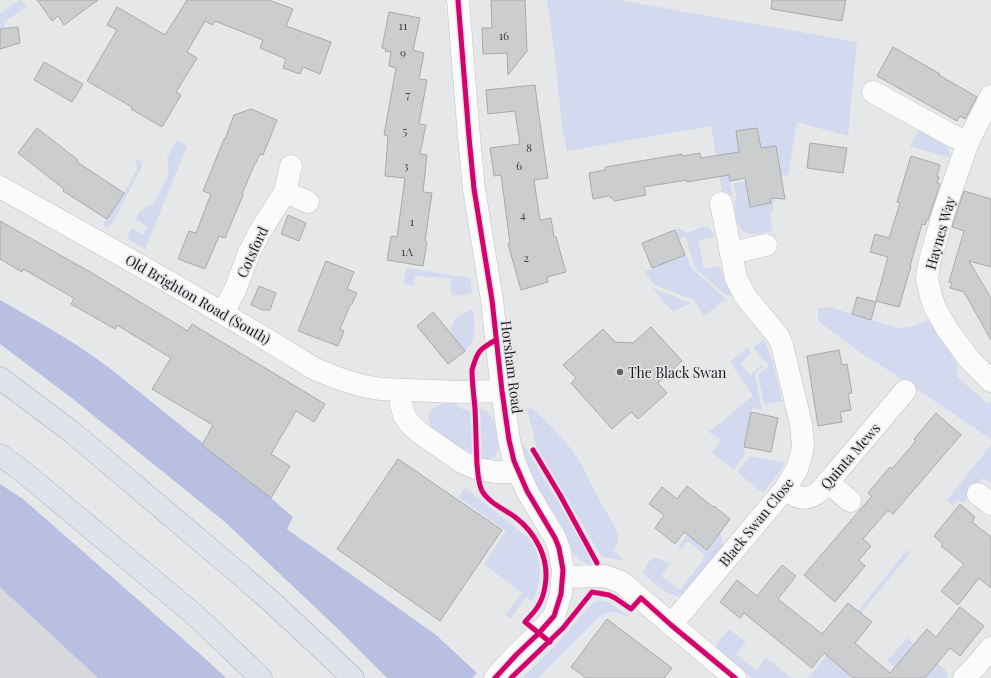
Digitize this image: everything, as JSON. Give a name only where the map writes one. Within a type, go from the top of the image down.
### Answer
[{"type":"highway","points":[[0,378],[73,433],[237,572],[273,603],[353,678]]},
{"type":"highway","points":[[0,454],[196,616],[261,678]]},
{"type":"street","name":"Horsham Road","points":[[458,0],[474,189],[492,300],[509,440],[518,472],[527,491],[557,542],[564,570],[561,594],[554,616],[494,678]]},
{"type":"street","points":[[873,92],[951,135],[968,142]]},
{"type":"street","name":"Haynes Way","points":[[991,96],[968,142],[943,214],[929,264],[928,279],[935,308],[943,323],[969,360],[991,381]]},
{"type":"street","name":"Cotsford","points":[[221,312],[227,305],[235,290],[249,253],[259,232],[285,192],[291,166]]},
{"type":"street","name":"Old Brighton Road (South)","points":[[0,187],[111,248],[314,368],[329,375],[371,388],[460,392],[502,391]]},
{"type":"street","points":[[285,192],[308,202]]},
{"type":"street","name":"Black Swan Close","points":[[671,625],[785,489],[797,469],[803,445],[801,424],[780,340],[771,326],[745,296],[736,278],[722,207]]},
{"type":"street","points":[[731,253],[766,245]]},
{"type":"street","points":[[402,390],[404,416],[420,434],[462,462],[478,470],[518,472]]},
{"type":"street","name":"Quinta Mews","points":[[785,489],[794,496],[803,498],[814,496],[819,492],[905,391]]},
{"type":"street","points":[[828,482],[850,501]]},
{"type":"street","points":[[563,577],[604,576],[616,580],[626,586],[735,678]]},
{"type":"street","points":[[964,678],[991,648]]},
{"type":"shaded area","points":[[21,0],[26,7],[4,22],[5,28],[0,29],[0,14]]},
{"type":"shaded area","points":[[547,0],[618,0],[857,42],[848,136],[797,122],[788,176],[774,173],[780,172],[776,146],[761,148],[757,128],[736,131],[739,152],[725,155],[732,195],[723,197],[711,126],[567,151],[562,126]]},
{"type":"shaded area","points":[[919,130],[947,146],[951,158],[910,146]]},
{"type":"shaded area","points":[[177,140],[187,146],[145,249],[128,239],[129,233],[132,228],[143,235],[148,227],[136,219],[139,212],[154,203],[169,174],[167,158]]},
{"type":"shaded area","points":[[136,159],[141,162],[141,168],[113,222],[108,226],[105,226],[103,225],[137,170]]},
{"type":"shaded area","points":[[778,179],[772,213],[770,214],[773,231],[754,234],[746,233],[739,226],[737,221],[734,201],[737,199],[733,183],[749,181],[746,186],[750,207],[771,203],[767,181]]},
{"type":"shaded area","points":[[706,226],[711,230],[714,237],[698,240],[704,269],[720,266],[731,295],[726,295],[695,268],[685,236],[678,239],[675,230],[679,228],[686,233]]},
{"type":"shaded area","points":[[686,254],[692,269],[726,299],[704,316],[694,300],[655,285],[644,272]]},
{"type":"shaded area","points":[[406,268],[470,278],[472,293],[456,296],[451,294],[451,278],[415,276],[414,286],[403,284]]},
{"type":"shaded area","points":[[652,288],[691,303],[673,312]]},
{"type":"shaded area","points":[[0,300],[71,342],[112,370],[293,517],[287,529],[436,635],[477,673],[472,678],[387,678],[337,628],[225,522],[73,399],[0,344]]},
{"type":"shaded area","points":[[829,307],[898,328],[910,327],[930,320],[957,363],[957,377],[987,403],[991,402],[991,439],[861,353],[818,321],[818,308]]},
{"type":"shaded area","points":[[473,310],[474,337],[465,351],[452,336],[451,332],[453,322],[457,317],[463,313]]},
{"type":"shaded area","points":[[764,339],[773,363],[782,401],[764,405],[758,375],[769,366],[753,348]]},
{"type":"shaded area","points":[[748,347],[751,353],[740,364],[751,375],[762,364],[764,366],[755,374],[762,410],[752,408],[743,451],[746,453],[734,469],[712,453],[721,440],[709,432],[753,396],[730,362]]},
{"type":"shaded area","points":[[452,401],[459,408],[470,411],[472,453],[443,437],[431,427],[429,415],[433,409]]},
{"type":"shaded area","points":[[480,407],[492,418],[499,449],[493,458],[488,460],[482,459]]},
{"type":"shaded area","points":[[531,407],[566,443],[583,467],[618,535],[618,540],[613,550],[622,558],[622,561],[601,556],[536,445],[527,409]]},
{"type":"shaded area","points":[[522,442],[585,548],[592,565],[585,563],[573,553],[566,534],[558,519],[547,505],[539,491],[525,457]]},
{"type":"shaded area","points":[[991,445],[991,483],[983,478],[963,503],[958,499],[953,505],[947,500]]},
{"type":"shaded area","points":[[750,456],[785,463],[763,493],[737,472]]},
{"type":"shaded area","points":[[0,484],[23,499],[226,678],[98,678],[0,587]]},
{"type":"shaded area","points":[[465,488],[527,537],[539,560],[540,568],[536,593],[532,601],[526,597],[510,619],[505,615],[522,593],[484,564],[506,531],[458,497]]},
{"type":"shaded area","points":[[690,531],[690,537],[707,550],[720,532],[723,546],[687,591],[680,596],[675,596],[660,588],[643,573],[650,560],[653,558],[665,561],[670,564],[661,576],[680,590],[706,556],[688,541],[682,549],[678,547]]},
{"type":"shaded area","points":[[907,550],[910,553],[861,613],[853,636],[833,661],[851,676],[849,678],[808,678],[820,664],[851,620]]},
{"type":"shaded area","points":[[0,587],[37,621],[98,678],[0,678]]},
{"type":"shaded area","points":[[598,600],[608,602],[632,618],[615,612],[603,615],[598,618],[538,678],[522,678],[554,647],[590,606]]},
{"type":"shaded area","points":[[730,630],[746,642],[736,654],[756,670],[766,658],[792,678],[752,678],[716,648],[719,640]]},
{"type":"shaded area","points":[[907,638],[944,669],[948,678],[925,678],[934,667],[911,647],[894,667],[887,661]]},
{"type":"building","points":[[37,0],[98,0],[64,25],[58,16],[52,21]]},
{"type":"building","points":[[187,0],[269,0],[293,9],[286,26],[331,42],[320,74],[303,67],[300,74],[283,68],[286,59],[260,48],[263,40],[215,21],[212,25],[205,21],[187,52],[197,58],[176,92],[181,95],[162,127],[131,109],[132,107],[87,81],[117,30],[107,25],[117,7],[165,35]]},
{"type":"building","points":[[491,0],[525,0],[527,51],[508,75],[507,53],[483,54],[482,28],[492,28]]},
{"type":"building","points":[[772,0],[846,0],[842,21],[771,9]]},
{"type":"building","points":[[389,12],[420,18],[413,50],[424,53],[419,79],[427,80],[419,124],[426,125],[420,154],[427,155],[423,192],[432,193],[423,266],[387,260],[391,236],[397,237],[405,178],[385,176],[388,136],[384,135],[396,68],[389,66],[391,52],[385,51],[386,49],[382,48]]},
{"type":"building","points":[[18,27],[20,43],[0,49],[0,29]]},
{"type":"building","points":[[893,47],[977,97],[965,119],[960,116],[957,121],[877,76]]},
{"type":"building","points":[[44,62],[83,84],[72,102],[34,80]]},
{"type":"building","points":[[535,85],[548,178],[534,180],[540,220],[551,218],[554,237],[556,237],[566,272],[547,277],[548,282],[521,290],[508,244],[510,243],[501,175],[494,176],[490,148],[520,144],[515,111],[488,114],[486,90]]},
{"type":"building","points":[[251,109],[277,120],[263,155],[260,154],[255,163],[225,238],[219,236],[205,269],[178,259],[189,231],[196,233],[211,194],[203,191],[234,115]]},
{"type":"building","points":[[37,128],[78,160],[77,162],[124,193],[107,219],[63,191],[64,189],[18,153]]},
{"type":"building","points":[[757,128],[761,148],[776,146],[785,199],[770,198],[771,203],[750,207],[745,178],[730,181],[729,175],[644,187],[646,195],[615,201],[609,196],[593,199],[589,173],[605,170],[605,167],[682,154],[683,156],[700,153],[701,158],[739,152],[736,131]]},
{"type":"building","points":[[810,143],[847,148],[843,173],[807,168]]},
{"type":"building","points":[[911,156],[940,165],[937,183],[940,184],[928,220],[925,225],[922,224],[899,307],[876,301],[888,257],[870,252],[875,234],[889,238],[900,203],[897,202]]},
{"type":"building","points":[[964,191],[991,199],[991,267],[969,261],[991,298],[991,340],[964,292],[950,288],[952,283],[949,282],[964,231],[952,227]]},
{"type":"building","points":[[288,215],[306,223],[299,241],[281,234]]},
{"type":"building","points":[[0,221],[92,273],[188,331],[192,324],[325,404],[314,422],[296,411],[271,454],[290,466],[271,498],[202,445],[213,425],[152,389],[171,358],[117,325],[115,329],[71,304],[74,298],[23,269],[22,272],[0,259]]},
{"type":"building","points":[[675,230],[685,255],[652,268],[642,243]]},
{"type":"building","points":[[326,261],[354,272],[347,289],[357,293],[352,304],[350,305],[340,329],[344,331],[338,346],[298,331]]},
{"type":"building","points":[[259,286],[276,293],[270,310],[263,310],[251,305]]},
{"type":"building","points":[[857,297],[876,302],[871,320],[852,314]]},
{"type":"building","points":[[433,312],[465,351],[448,364],[417,326]]},
{"type":"building","name":"The Black Swan","points":[[651,327],[682,361],[658,383],[667,393],[638,419],[631,412],[612,429],[571,383],[576,378],[563,365],[603,329],[615,342],[633,343]]},
{"type":"building","points":[[839,350],[842,365],[847,364],[852,393],[848,394],[851,410],[840,412],[842,422],[818,426],[807,356]]},
{"type":"building","points":[[751,412],[778,418],[771,452],[744,447]]},
{"type":"building","points":[[936,413],[961,435],[893,514],[888,510],[863,539],[871,546],[859,560],[865,566],[835,602],[804,575],[872,496],[868,493],[890,467],[892,469],[916,441],[914,439]]},
{"type":"building","points":[[398,459],[502,530],[440,621],[337,549]]},
{"type":"building","points":[[687,486],[730,519],[707,550],[684,532],[675,544],[655,528],[664,515],[649,504],[662,487],[677,499]]},
{"type":"building","points":[[960,504],[975,517],[972,522],[991,537],[991,588],[979,578],[958,605],[941,591],[964,564],[941,546],[943,544],[934,536]]},
{"type":"building","points":[[782,565],[796,576],[778,599],[822,634],[848,603],[872,622],[855,643],[890,673],[927,629],[936,637],[960,607],[984,626],[960,656],[950,648],[925,678],[853,678],[824,653],[812,668],[744,613],[740,618],[720,602],[737,580],[757,596]]},
{"type":"building","points":[[607,619],[672,668],[664,678],[586,678],[571,667]]},
{"type":"cycle path","points":[[458,0],[474,189],[492,300],[509,440],[514,461],[527,491],[555,538],[559,548],[563,570],[561,594],[554,616],[495,678]]},
{"type":"cycle path","points":[[496,340],[482,349],[477,355],[472,370],[479,481],[485,495],[523,523],[540,547],[545,566],[545,589],[539,604],[525,622],[550,642]]},
{"type":"cycle path","points":[[533,450],[560,495],[597,563]]},
{"type":"cycle path","points":[[511,678],[563,628],[592,592],[609,595],[631,609],[641,598],[735,678]]},
{"type":"place","name":"The Black Swan","points":[[620,372]]}]
